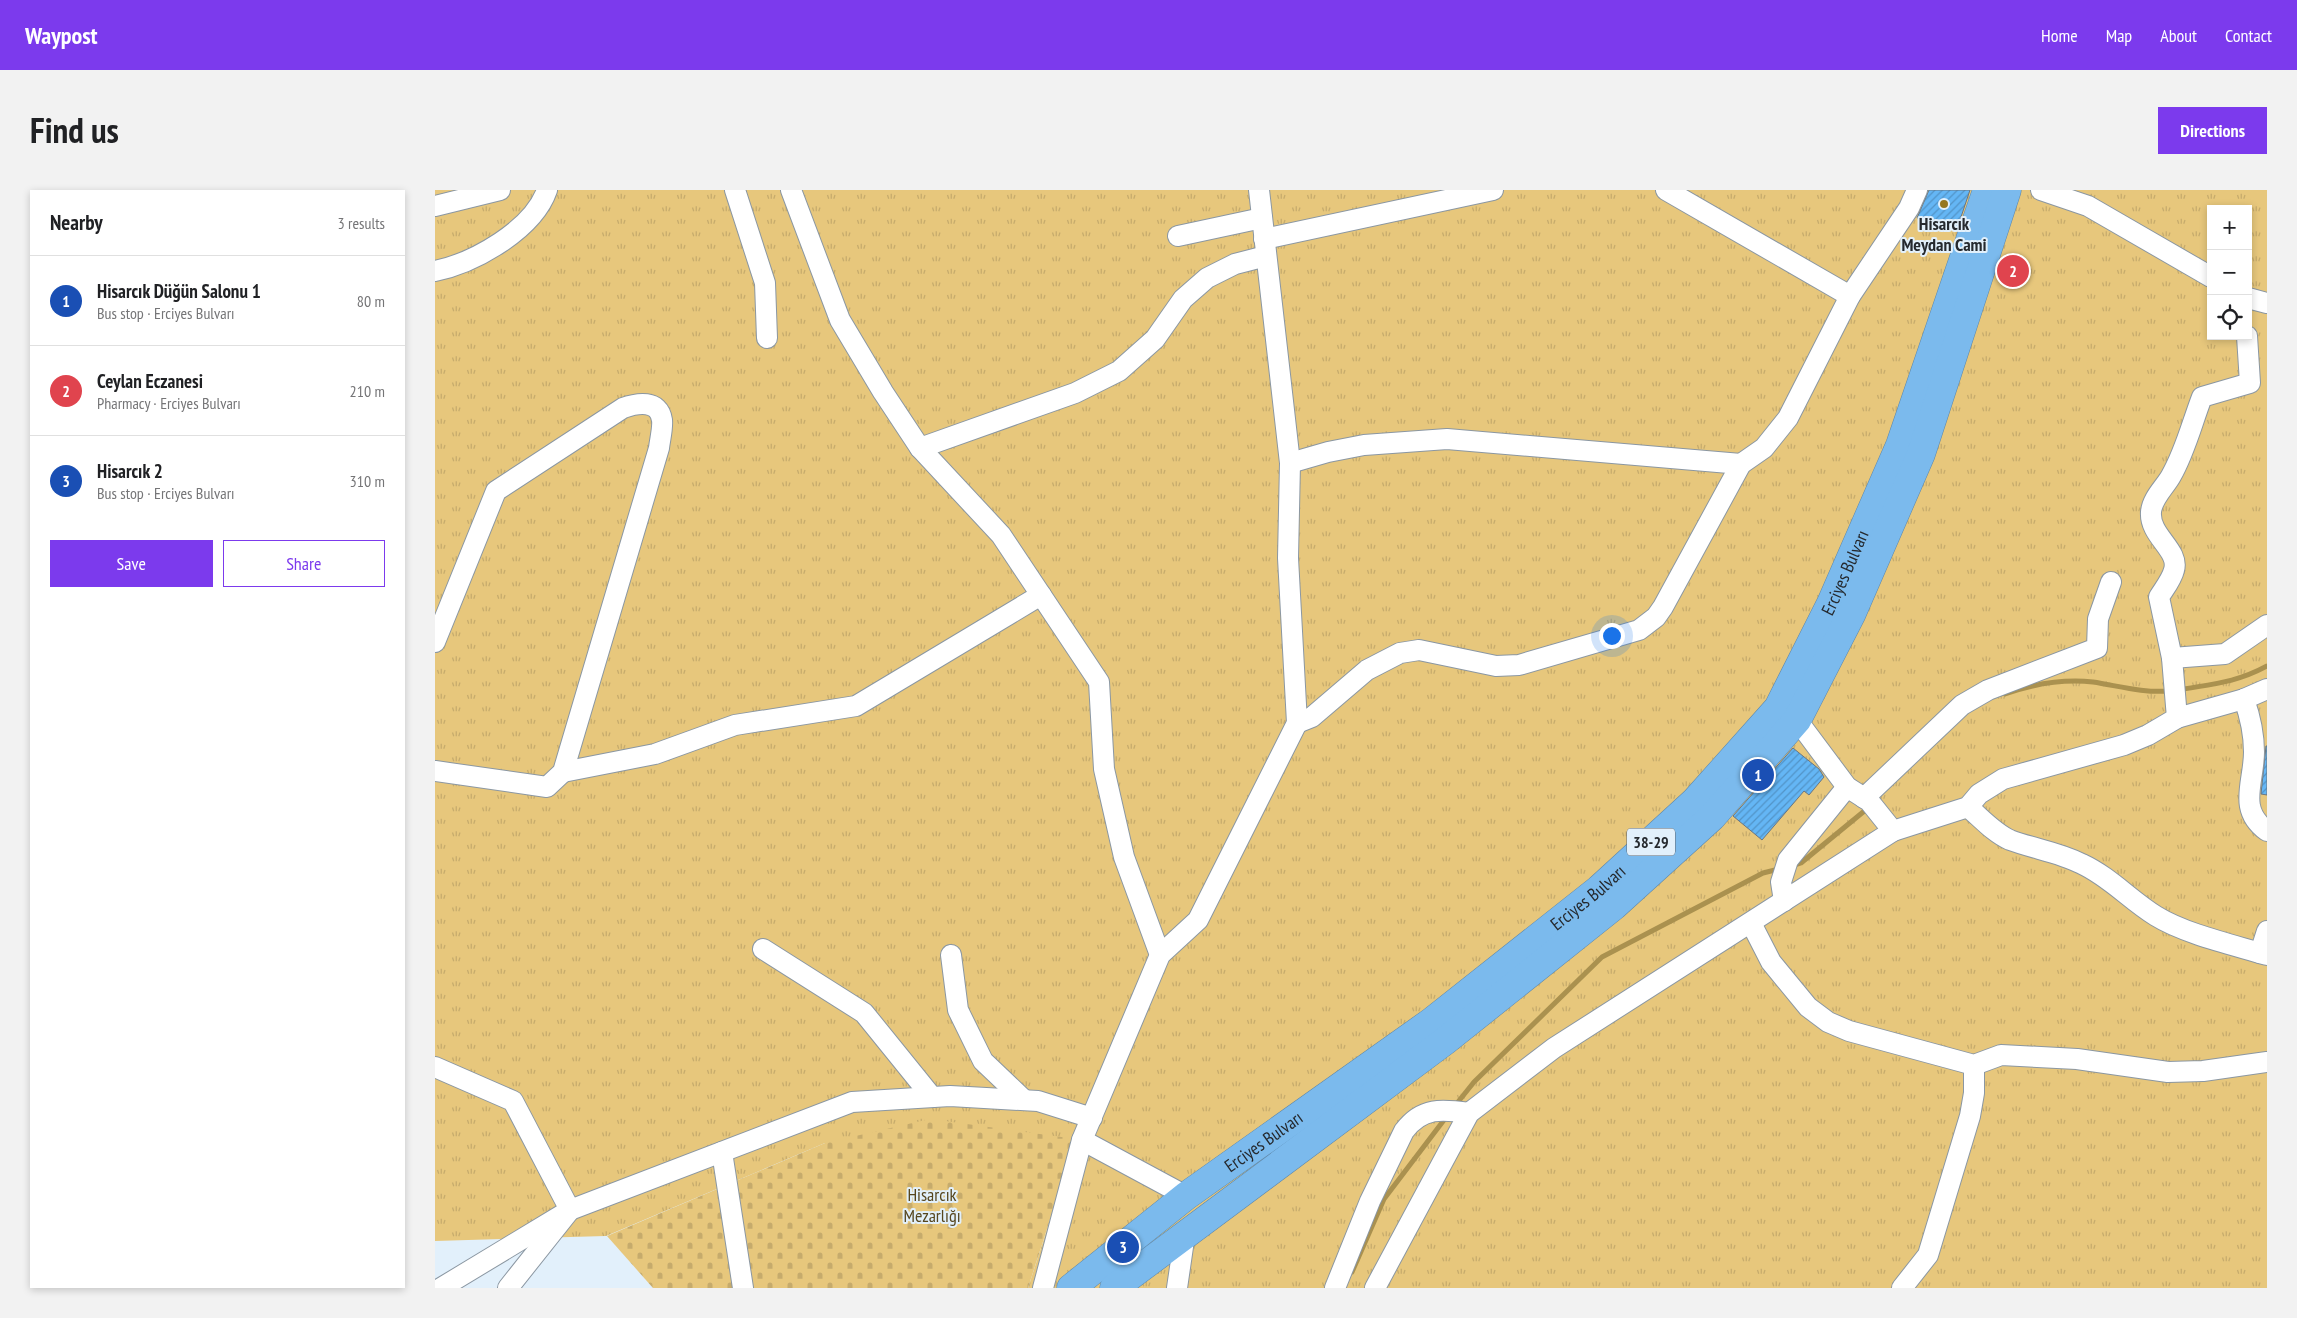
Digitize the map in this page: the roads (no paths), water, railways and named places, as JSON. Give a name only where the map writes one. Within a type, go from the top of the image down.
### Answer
[{"type":"highway","name":"Erciyes Bulvarı","points":[[1114,1288],[1445,1040],[1615,906],[1712,818],[1797,720],[1852,613],[1921,454],[1993,194]]},
{"type":"highway","name":"Erciyes Bulvarı","points":[[1071,1288],[1186,1196],[1431,1022],[1511,961],[1599,889],[1695,801],[1778,708],[1831,603],[1900,445],[1993,194]]},
{"type":"street","points":[[435,206],[500,190]]},
{"type":"street","points":[[435,272],[456,267],[500,243],[525,222],[547,190]]},
{"type":"street","points":[[735,190],[765,283],[767,338]]},
{"type":"street","points":[[791,190],[840,320],[920,448],[1001,536],[1099,682],[1105,769],[1124,857],[1160,955]]},
{"type":"street","points":[[1043,1288],[1082,1140],[1160,955],[1198,920],[1297,722],[1288,558],[1290,464],[1259,190]]},
{"type":"street","points":[[920,448],[1075,393],[1119,371],[1155,339],[1183,299],[1207,278],[1265,247],[1493,190]]},
{"type":"street","points":[[1667,190],[1850,296]]},
{"type":"street","points":[[1297,722],[1312,717],[1367,670],[1400,653],[1419,650],[1495,666],[1519,665],[1639,630],[1648,625],[1663,608],[1741,464],[1764,448],[1777,434],[1850,296],[1909,208],[1917,190]]},
{"type":"street","points":[[2041,190],[2090,198],[2207,274]]},
{"type":"street","points":[[1178,236],[1262,218]]},
{"type":"street","points":[[2252,299],[2267,303]]},
{"type":"street","points":[[1335,1288],[1370,1201],[1404,1131],[1421,1114],[1458,1111],[1553,1048],[1784,901],[1888,824],[1968,807],[1979,794],[2003,780],[2124,746],[2148,735],[2176,701],[2173,658],[2159,597],[2175,565],[2172,553],[2154,530],[2151,521],[2153,503],[2172,475],[2202,397],[2250,383],[2247,340]]},
{"type":"street","points":[[435,642],[496,491],[623,408],[636,403],[649,404],[659,411],[662,420],[659,448],[563,772],[547,787],[435,771]]},
{"type":"street","points":[[1290,464],[1328,452],[1364,445],[1447,439],[1741,464]]},
{"type":"street","points":[[1866,800],[1961,705],[1988,690],[2097,648],[2097,619],[2111,582]]},
{"type":"street","points":[[563,772],[655,754],[735,725],[856,706],[1041,595]]},
{"type":"street","points":[[2173,658],[2225,654],[2267,625]]},
{"type":"street","points":[[2176,701],[2244,699],[2267,689]]},
{"type":"street","points":[[2244,699],[2251,720],[2254,754],[2249,805],[2257,823],[2267,831]]},
{"type":"street","points":[[1797,720],[1847,787],[1866,800],[1888,824]]},
{"type":"street","points":[[1784,901],[1781,890],[1785,867],[1847,787]]},
{"type":"street","points":[[1968,807],[1991,828],[2009,839],[2059,854],[2106,878],[2155,916],[2172,925],[2263,954],[2267,931]]},
{"type":"street","points":[[1751,923],[1771,962],[1808,1007],[1828,1022],[1849,1032],[1974,1066],[2001,1055],[2077,1059],[2168,1072],[2212,1070],[2267,1062]]},
{"type":"street","points":[[763,949],[864,1013],[932,1097]]},
{"type":"street","points":[[951,955],[958,1010],[983,1061],[1023,1100]]},
{"type":"street","points":[[1902,1288],[1928,1254],[1970,1116],[1974,1093],[1974,1066]]},
{"type":"street","points":[[435,1067],[513,1102],[570,1210]]},
{"type":"street","points":[[441,1288],[570,1210],[852,1102],[932,1097],[1038,1101],[1092,1118]]},
{"type":"street","points":[[1375,1288],[1458,1111]]},
{"type":"street","points":[[1082,1140],[1186,1196]]},
{"type":"street","points":[[722,1152],[743,1288]]},
{"type":"street","points":[[508,1288],[570,1210]]},
{"type":"street","points":[[1177,1288],[1185,1233]]},
{"type":"waterway","points":[[2178,690],[2234,679],[2256,672],[2267,666]]},
{"type":"waterway","points":[[2005,694],[2026,687],[2071,681],[2093,682],[2140,690],[2169,691]]},
{"type":"waterway","points":[[1792,866],[1801,863],[1868,808]]},
{"type":"waterway","points":[[1454,1107],[1474,1082],[1602,957],[1763,873],[1779,869]]},
{"type":"waterway","points":[[1352,1272],[1384,1199],[1447,1116]]},
{"type":"place","name":"Hisarcık Meydan Cami","points":[[1944,204]]},
{"type":"place","name":"Ceylan Eczanesi","points":[[2013,271]]},
{"type":"place","name":"Hisarcık Düğün Salonu 1","points":[[1758,775]]},
{"type":"place","name":"Hisarcık 2","points":[[1123,1247]]},
{"type":"park label","name":"Hisarcık Mezarlığı","points":[[932,1204]]}]
